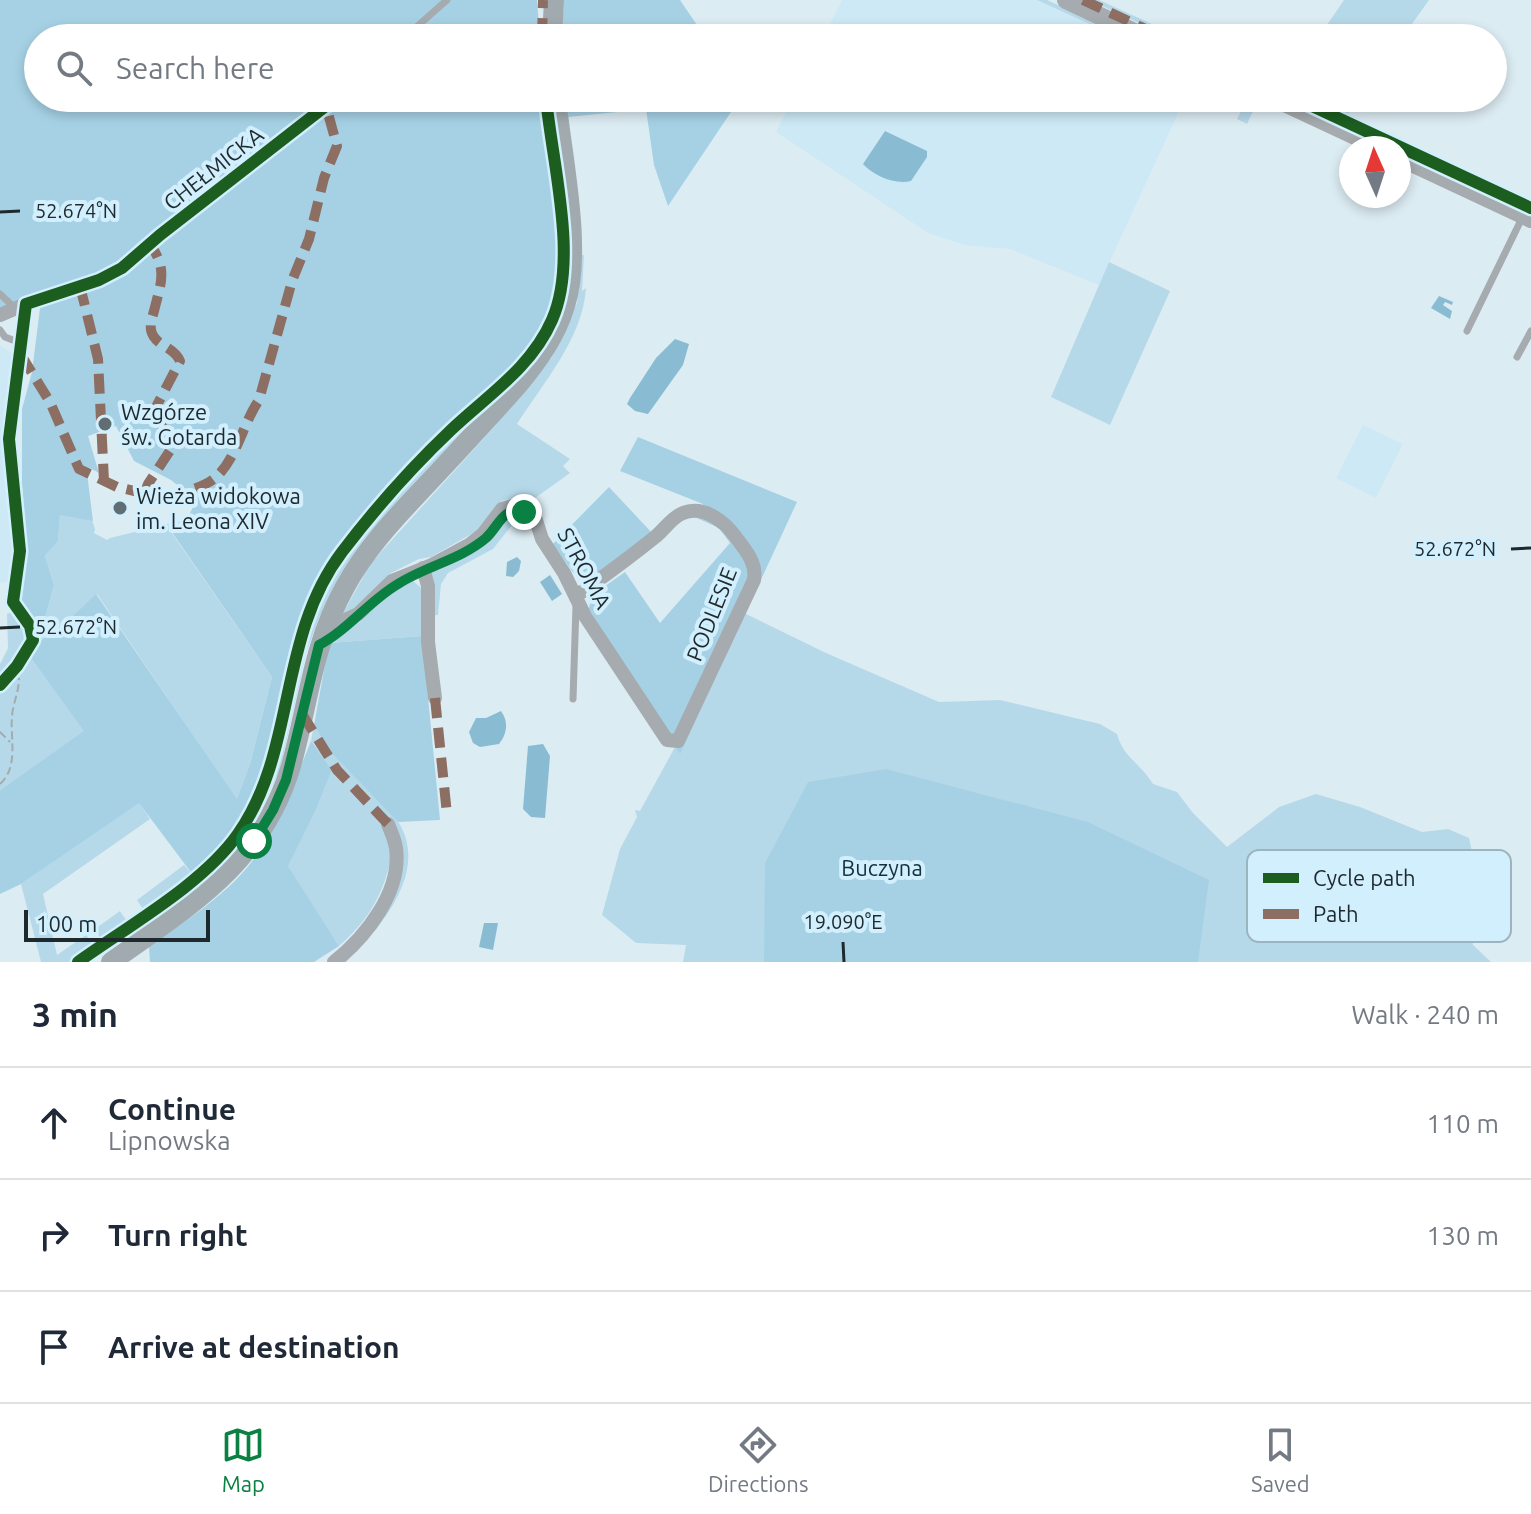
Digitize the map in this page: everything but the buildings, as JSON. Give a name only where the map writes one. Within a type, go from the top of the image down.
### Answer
[{"type":"main road","points":[[553,24],[554,0]]},
{"type":"main road","points":[[111,962],[219,883],[254,841],[273,810],[286,780],[308,684],[325,629],[346,585],[376,541],[518,385],[555,333],[565,306],[572,266],[557,112]]},
{"type":"street","points":[[1066,0],[1117,24]]},
{"type":"street","points":[[1304,112],[1355,136]]},
{"type":"street","points":[[1411,163],[1527,217]]},
{"type":"street","name":"CHEŁMICKA","points":[[0,315],[21,306]]},
{"type":"street","name":"STROMA","points":[[325,629],[358,614],[392,581],[469,545],[483,534],[502,509],[518,504],[535,517],[542,539],[604,648],[663,734]]},
{"type":"street","name":"PODLESIE","points":[[576,596],[660,534],[674,518],[687,512],[695,511],[723,521],[750,556],[754,580],[681,738],[673,742],[663,734]]},
{"type":"street","points":[[423,568],[429,602],[428,642],[435,698]]},
{"type":"street","points":[[334,962],[378,913],[391,884],[396,846],[388,824]]},
{"type":"lane","points":[[420,24],[447,0]]},
{"type":"lane","name":"CHEŁMICKA","points":[[21,306],[99,280],[122,268],[318,112]]},
{"type":"lane","points":[[1467,331],[1527,217]]},
{"type":"lane","points":[[0,294],[21,306],[23,344],[9,439],[20,551],[13,602],[30,626],[33,640],[17,666],[0,685]]},
{"type":"lane","points":[[0,330],[5,337],[23,344]]},
{"type":"lane","points":[[1517,357],[1531,331]]},
{"type":"lane","points":[[573,699],[576,596]]},
{"type":"path","points":[[0,784],[11,767],[12,715],[19,683],[17,666]]},
{"type":"path","points":[[0,732],[7,736],[12,746]]},
{"type":"shaded area","points":[[842,0],[1037,0],[1089,24],[830,24]]},
{"type":"shaded area","points":[[786,112],[1179,112],[1099,285],[1010,249],[965,245],[928,233],[776,132]]},
{"type":"shaded area","points":[[885,131],[927,151],[927,157],[911,181],[898,182],[885,178],[863,164]]},
{"type":"shaded area","points":[[1439,296],[1453,302],[1452,305],[1445,302],[1443,305],[1452,311],[1450,319],[1431,308]]},
{"type":"shaded area","points":[[675,339],[689,344],[683,365],[648,414],[635,411],[627,404],[630,398],[656,358]]},
{"type":"shaded area","points":[[0,345],[15,356],[6,430],[5,470],[14,550],[9,581],[0,583]]},
{"type":"shaded area","points":[[1363,425],[1403,444],[1376,498],[1336,478]]},
{"type":"shaded area","points":[[517,557],[521,561],[519,571],[513,577],[506,576],[507,562]]},
{"type":"shaded area","points":[[550,575],[562,594],[552,601],[540,582]]},
{"type":"shaded area","points":[[501,711],[506,728],[499,744],[480,747],[473,743],[469,732],[476,718],[486,718]]},
{"type":"shaded area","points":[[543,744],[550,756],[545,818],[531,817],[523,809],[528,746]]},
{"type":"shaded area","points":[[484,923],[498,923],[493,950],[479,947]]},
{"type":"green space","points":[[0,0],[537,0],[539,24],[24,24],[24,112],[546,112],[560,240],[560,269],[549,319],[540,337],[516,368],[390,489],[341,549],[314,593],[298,630],[272,741],[248,811],[225,844],[193,875],[139,803],[21,884],[0,894],[0,790],[84,731],[31,658],[39,641],[56,632],[96,594],[237,799],[250,764],[272,677],[169,528],[188,517],[194,505],[187,493],[171,480],[134,461],[116,426],[88,436],[99,473],[90,468],[87,473],[93,521],[60,515],[58,541],[45,556],[54,585],[44,622],[36,627],[20,600],[19,588],[27,550],[22,483],[22,409],[32,372],[42,292],[0,310]]},
{"type":"green space","points":[[564,0],[680,0],[696,24],[562,24]]},
{"type":"green space","points":[[1037,0],[1047,0],[1099,24],[1089,24]]},
{"type":"green space","points":[[1089,0],[1099,0],[1152,24],[1141,24]]},
{"type":"green space","points":[[1344,0],[1429,0],[1412,24],[1328,24]]},
{"type":"green space","points":[[567,112],[617,112],[568,117]]},
{"type":"green space","points":[[646,112],[731,112],[668,206],[654,165]]},
{"type":"green space","points":[[1241,112],[1253,112],[1247,124],[1237,119]]},
{"type":"green space","points":[[581,255],[584,255],[582,291],[586,288],[578,325],[560,359],[517,424],[570,459],[563,466],[570,473],[531,501],[516,497],[501,501],[480,529],[431,557],[419,559],[391,573],[350,612],[343,613],[371,563],[495,426],[552,357],[577,303]]},
{"type":"green space","points":[[1109,262],[1170,291],[1110,425],[1051,397]]},
{"type":"green space","points":[[512,380],[341,575],[319,618],[306,653],[280,769],[261,810],[236,850],[203,884],[152,922],[148,921],[146,918],[217,861],[247,824],[273,760],[307,624],[337,564],[366,526],[412,476]]},
{"type":"green space","points":[[638,437],[797,502],[680,754],[589,609],[591,596],[625,572],[660,623],[730,543],[719,528],[697,518],[703,504],[620,471]]},
{"type":"green space","points":[[609,487],[653,534],[588,580],[577,578],[553,544]]},
{"type":"green space","points":[[516,512],[525,514],[532,525],[530,527],[516,520],[493,549],[448,573],[441,584],[438,615],[433,615],[429,573],[487,539],[503,518]]},
{"type":"green space","points":[[60,514],[92,520],[94,533],[107,540],[183,520],[169,529],[272,677],[250,764],[237,800],[97,594],[56,632],[39,641],[36,627],[44,622],[54,585],[45,556],[58,541]]},
{"type":"green space","points":[[412,580],[421,588],[422,636],[329,643],[394,587]]},
{"type":"green space","points":[[732,607],[826,653],[939,702],[1000,700],[1100,724],[1117,734],[1123,749],[1153,784],[1177,792],[1227,847],[1279,807],[1316,794],[1360,807],[1422,832],[1448,829],[1469,838],[1472,850],[1247,850],[1247,942],[1472,942],[1491,962],[683,962],[686,945],[636,943],[602,915],[620,849],[637,817],[635,810],[640,811],[675,747]]},
{"type":"green space","points":[[14,611],[28,632],[29,640],[27,648],[0,681],[0,664],[8,648],[7,614]]},
{"type":"green space","points":[[422,636],[440,820],[398,822],[330,751],[314,725],[329,643]]},
{"type":"green space","points":[[31,658],[85,731],[0,790],[0,690]]},
{"type":"green space","points":[[314,725],[326,743],[396,819],[407,842],[408,861],[396,898],[373,933],[346,962],[342,962],[390,899],[392,853],[374,904],[359,926],[339,946],[287,866],[316,810],[332,770],[311,741]]},
{"type":"green space","points":[[311,741],[332,770],[288,866],[339,946],[314,962],[150,962],[149,947],[215,899],[250,864],[277,820]]},
{"type":"green space","name":"Buczyna","points":[[886,769],[1088,822],[1209,880],[1198,962],[764,962],[765,863],[808,782]]},
{"type":"green space","points":[[139,802],[150,819],[43,894],[57,955],[86,935],[95,947],[73,962],[41,962],[21,884]]},
{"type":"green space","points":[[184,865],[193,875],[145,912],[137,900]]},
{"type":"green space","points":[[120,911],[128,923],[102,941],[95,929]]},
{"type":"marked path","points":[[542,24],[543,0]]},
{"type":"marked path","points":[[1083,0],[1135,24]]},
{"type":"marked path","points":[[167,499],[205,485],[223,470],[259,400],[292,281],[309,239],[324,178],[337,146],[328,112]]},
{"type":"marked path","points":[[144,494],[173,446],[155,414],[180,361],[156,339],[151,330],[161,269],[150,244]]},
{"type":"marked path","points":[[80,286],[98,359],[104,481]]},
{"type":"marked path","points":[[21,355],[50,402],[79,469],[117,487],[172,500]]},
{"type":"marked path","points":[[435,698],[447,814]]},
{"type":"marked path","points":[[302,714],[337,770],[388,824]]},
{"type":"cycle path","points":[[0,685],[17,666],[33,640],[30,626],[13,602],[20,551],[9,439],[26,304],[99,280],[122,268],[318,112]]},
{"type":"cycle path","points":[[78,962],[185,887],[238,834],[257,801],[270,767],[296,657],[321,585],[342,552],[394,489],[451,430],[521,367],[543,337],[560,296],[564,240],[548,112]]},
{"type":"cycle path","points":[[1325,112],[1531,208]]},
{"type":"place","name":"Wzgórze św. Gotarda","points":[[105,424]]},
{"type":"place","name":"Wieża widokowa im. Leona XIV","points":[[120,508]]},
{"type":"route","points":[[254,841],[280,797],[286,780],[319,645],[333,638],[398,583],[470,549],[485,538],[507,513],[516,510],[524,512]]}]
